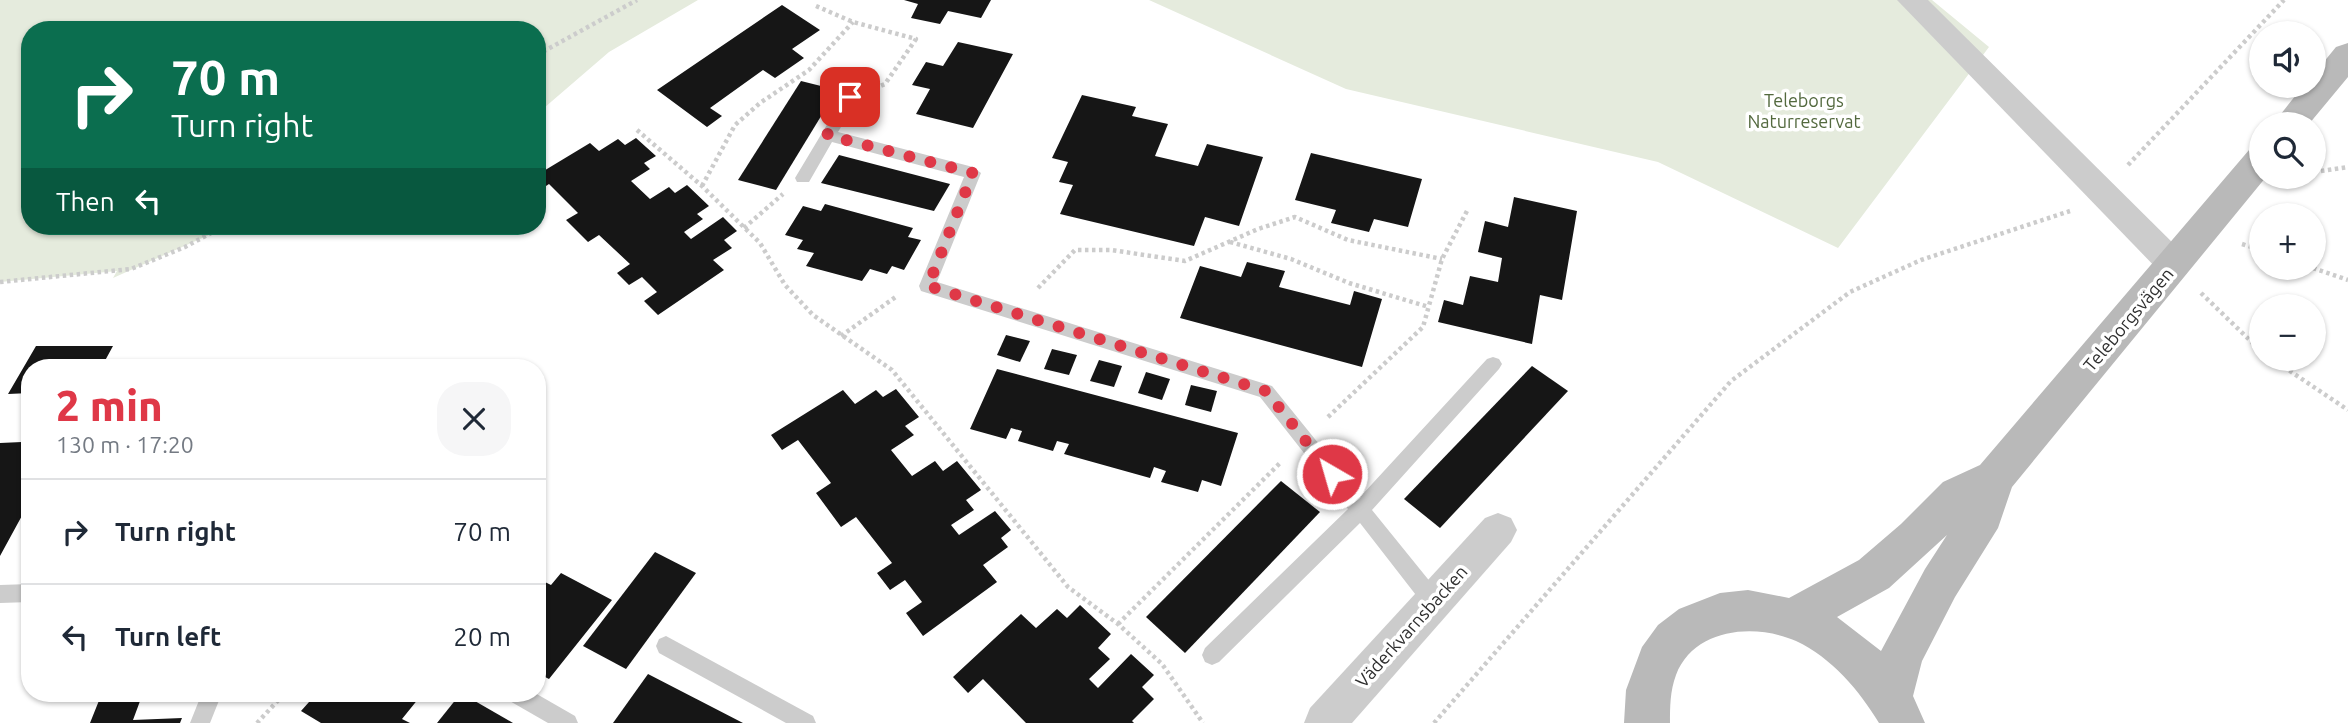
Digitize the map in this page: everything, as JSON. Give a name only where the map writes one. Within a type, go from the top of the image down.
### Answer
[{"type":"main road","points":[[2300,112],[2348,55]]},
{"type":"main road","name":"Teleborgsvägen","points":[[1896,711],[1901,656],[1940,583],[1983,515],[1994,478],[2249,174]]},
{"type":"main road","name":"Teleborgsvägen","points":[[1792,619],[1874,574],[1916,538],[1958,495],[1994,478]]},
{"type":"main road","points":[[1647,723],[1648,685],[1656,661],[1670,641],[1689,626],[1712,616],[1737,611],[1764,612],[1792,619],[1821,632],[1847,650],[1871,673],[1896,711]]},
{"type":"street","points":[[1911,0],[2174,265]]},
{"type":"street","name":"Väderkvarnsbacken","points":[[1325,723],[1498,530]]},
{"type":"lane","points":[[803,178],[850,97]]},
{"type":"lane","points":[[827,135],[973,173],[928,286],[1266,391],[1433,601]]},
{"type":"lane","points":[[1212,655],[1360,510],[1493,364]]},
{"type":"lane","points":[[0,594],[21,593]]},
{"type":"lane","points":[[666,646],[806,723]]},
{"type":"lane","points":[[200,723],[208,702]]},
{"type":"lane","points":[[531,702],[568,723]]},
{"type":"path","points":[[546,50],[637,0]]},
{"type":"path","points":[[1434,723],[1731,381],[1850,292],[1922,260],[2076,209],[2103,192],[2284,0]]},
{"type":"path","points":[[816,6],[853,22],[916,39],[885,84],[850,97]]},
{"type":"path","points":[[702,186],[735,125],[760,103],[809,71],[853,22]]},
{"type":"path","points":[[637,130],[702,186],[760,243],[785,285],[813,315],[891,370],[1068,587],[1118,624],[1163,664],[1203,723]]},
{"type":"path","points":[[2326,170],[2348,167]]},
{"type":"path","points":[[744,228],[803,178]]},
{"type":"path","points":[[1014,313],[1075,250],[1111,250],[1185,261],[1294,217],[1324,233],[1379,249],[1442,259]]},
{"type":"path","points":[[0,282],[131,269],[207,235]]},
{"type":"path","points":[[1228,242],[1291,259],[1349,283],[1429,307]]},
{"type":"path","points":[[2174,265],[2249,339]]},
{"type":"path","points":[[2326,272],[2348,280]]},
{"type":"path","points":[[841,336],[893,297],[928,286]]},
{"type":"path","points":[[2290,371],[2348,410]]},
{"type":"path","points":[[257,723],[277,702]]},
{"type":"green space","points":[[0,0],[698,0],[609,52],[546,106],[546,21],[21,21],[21,235],[209,235],[113,278],[117,271],[0,282]]},
{"type":"green space","name":"Teleborgs Naturreservat","points":[[1149,0],[1932,0],[1989,47],[1838,248],[1658,162],[1346,89]]},
{"type":"building","points":[[904,0],[991,0],[981,18],[948,11],[940,24],[911,18],[918,4]]},
{"type":"building","points":[[782,5],[820,30],[792,49],[804,58],[775,78],[763,70],[710,108],[722,116],[707,127],[657,90]]},
{"type":"building","points":[[958,42],[1013,54],[973,128],[916,114],[930,89],[912,85],[926,62],[943,66]]},
{"type":"building","points":[[801,81],[837,90],[776,190],[738,180]]},
{"type":"building","points":[[1082,95],[1136,107],[1132,116],[1168,124],[1155,156],[1198,166],[1207,144],[1263,157],[1239,226],[1205,217],[1194,246],[1060,214],[1073,185],[1059,182],[1068,162],[1052,158]]},
{"type":"building","points":[[636,138],[656,156],[644,163],[650,169],[631,181],[650,199],[669,187],[675,193],[687,185],[709,206],[697,214],[703,219],[684,232],[691,239],[723,217],[737,231],[724,240],[732,248],[713,260],[724,270],[658,315],[644,301],[657,292],[642,277],[629,285],[617,273],[630,264],[599,235],[588,242],[566,220],[578,213],[549,184],[546,186],[546,170],[590,143],[599,151],[618,139],[625,145]]},
{"type":"building","points":[[1311,153],[1422,179],[1408,227],[1374,219],[1369,232],[1331,223],[1336,210],[1295,200]]},
{"type":"building","points":[[839,155],[950,184],[934,211],[821,183]]},
{"type":"building","points":[[1514,197],[1577,211],[1562,300],[1540,295],[1532,344],[1438,322],[1444,300],[1463,305],[1470,276],[1498,282],[1502,258],[1478,252],[1485,221],[1508,227]]},
{"type":"building","points":[[825,204],[913,228],[908,237],[921,240],[904,270],[892,266],[887,274],[870,269],[862,281],[806,266],[814,253],[797,249],[803,240],[785,235],[803,206],[821,211]]},
{"type":"building","points":[[1247,262],[1285,271],[1279,287],[1350,305],[1354,291],[1382,299],[1362,367],[1180,318],[1200,266],[1241,277]]},
{"type":"building","points":[[1006,335],[1030,341],[1020,362],[997,355]]},
{"type":"building","points":[[36,346],[113,346],[106,359],[28,359]]},
{"type":"building","points":[[1052,349],[1077,355],[1069,375],[1044,369]]},
{"type":"building","points":[[1099,360],[1122,366],[1114,387],[1090,381]]},
{"type":"building","points":[[1532,366],[1568,391],[1440,528],[1404,499]]},
{"type":"building","points":[[997,369],[1238,433],[1221,486],[1202,480],[1198,492],[1161,482],[1166,471],[1154,467],[1150,478],[1064,454],[1069,444],[1057,441],[1053,451],[1018,441],[1022,431],[1011,428],[1006,439],[970,429]]},
{"type":"building","points":[[21,372],[21,393],[8,394]]},
{"type":"building","points":[[1146,372],[1170,379],[1162,400],[1138,393]]},
{"type":"building","points":[[1191,385],[1217,391],[1211,412],[1185,405]]},
{"type":"building","points":[[896,389],[919,417],[905,426],[914,435],[891,450],[912,476],[935,461],[943,471],[957,461],[981,490],[966,500],[974,510],[951,525],[959,535],[995,511],[1011,530],[1001,538],[1008,547],[983,565],[997,582],[923,636],[906,613],[922,602],[905,580],[890,590],[877,573],[892,563],[856,517],[841,527],[816,493],[831,483],[798,440],[782,450],[771,435],[843,390],[855,404],[876,390],[883,397]]},
{"type":"building","points":[[21,442],[21,518],[0,556],[0,443]]},
{"type":"building","points":[[1281,481],[1320,512],[1185,653],[1146,617]]},
{"type":"building","points":[[655,552],[696,573],[626,669],[583,646]]},
{"type":"building","points":[[561,573],[612,600],[549,679],[546,678],[546,582],[551,585]]},
{"type":"building","points":[[1080,605],[1111,634],[1098,648],[1110,659],[1089,679],[1098,688],[1131,654],[1154,675],[1142,687],[1154,699],[1132,721],[1134,723],[1026,723],[983,679],[968,693],[953,677],[1021,614],[1036,628],[1057,609],[1067,618]]},
{"type":"building","points":[[648,674],[743,723],[613,723]]},
{"type":"building","points":[[98,702],[140,702],[133,720],[182,718],[180,723],[90,723]]},
{"type":"building","points":[[309,702],[416,702],[402,719],[410,723],[321,723],[301,711]]},
{"type":"building","points":[[454,702],[477,702],[513,723],[437,723]]},
{"type":"route","points":[[850,97],[827,135],[973,173],[928,286],[1266,391],[1332,474]]}]
